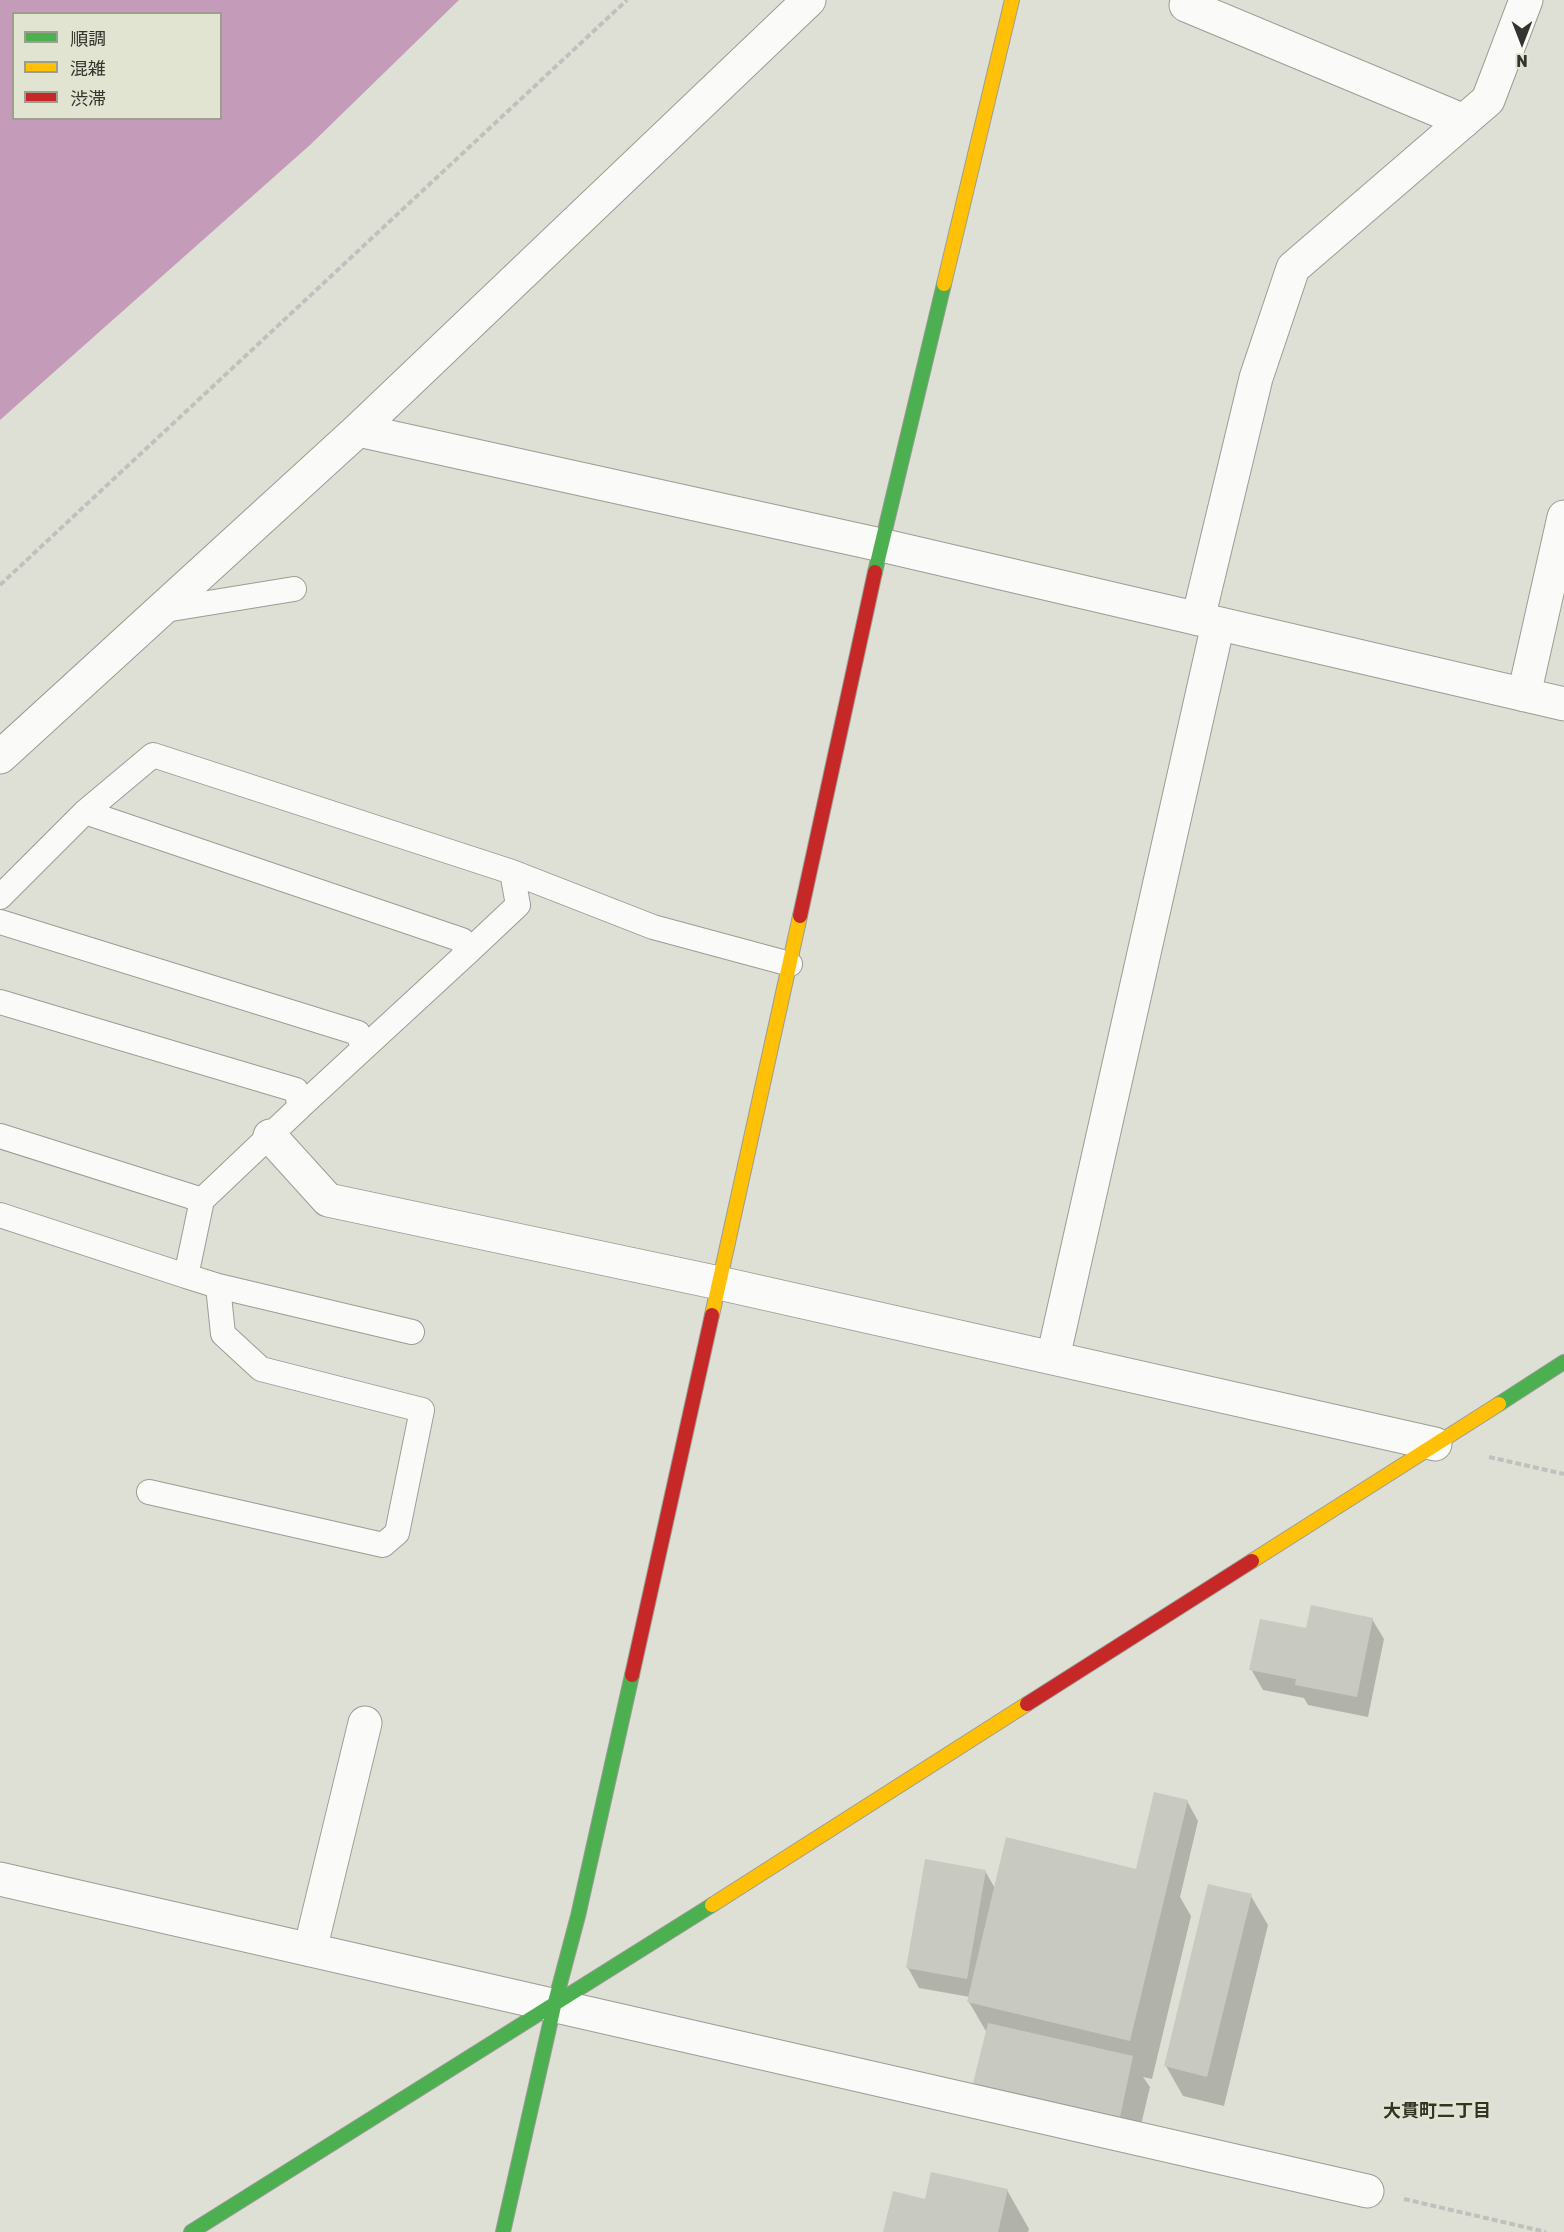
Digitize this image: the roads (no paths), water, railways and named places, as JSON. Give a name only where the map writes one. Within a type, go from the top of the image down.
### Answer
[{"type":"street","points":[[0,757],[358,430],[809,0]]},
{"type":"street","points":[[503,2232],[554,2006],[578,1916],[881,545],[1012,0]]},
{"type":"street","points":[[1053,1358],[1208,622],[1256,378],[1293,268],[1488,100],[1526,0]]},
{"type":"street","points":[[1186,5],[1464,121]]},
{"type":"street","points":[[358,430],[881,545],[1564,705]]},
{"type":"street","points":[[1524,695],[1564,517]]},
{"type":"street","points":[[270,1136],[328,1200],[719,1283],[1435,1444]]},
{"type":"street","points":[[190,2232],[554,2006],[1564,1362]]},
{"type":"street","points":[[310,1950],[365,1723]]},
{"type":"street","points":[[0,1879],[1367,2191]]},
{"type":"lane","points":[[159,611],[294,589]]},
{"type":"lane","points":[[0,897],[85,812],[153,755],[512,872],[653,927],[790,964]]},
{"type":"lane","points":[[85,812],[462,940],[466,954]]},
{"type":"lane","points":[[186,1276],[202,1200],[518,905],[512,872]]},
{"type":"lane","points":[[0,922],[358,1033],[363,1048]]},
{"type":"lane","points":[[0,1002],[296,1090],[300,1107]]},
{"type":"lane","points":[[0,1136],[202,1200]]},
{"type":"lane","points":[[0,1215],[218,1286],[412,1332]]},
{"type":"lane","points":[[149,1492],[383,1545],[397,1533],[422,1410],[261,1369],[223,1335],[218,1286]]},
{"type":"district","name":"大貫町二丁目","points":[[1437,2112]]}]
